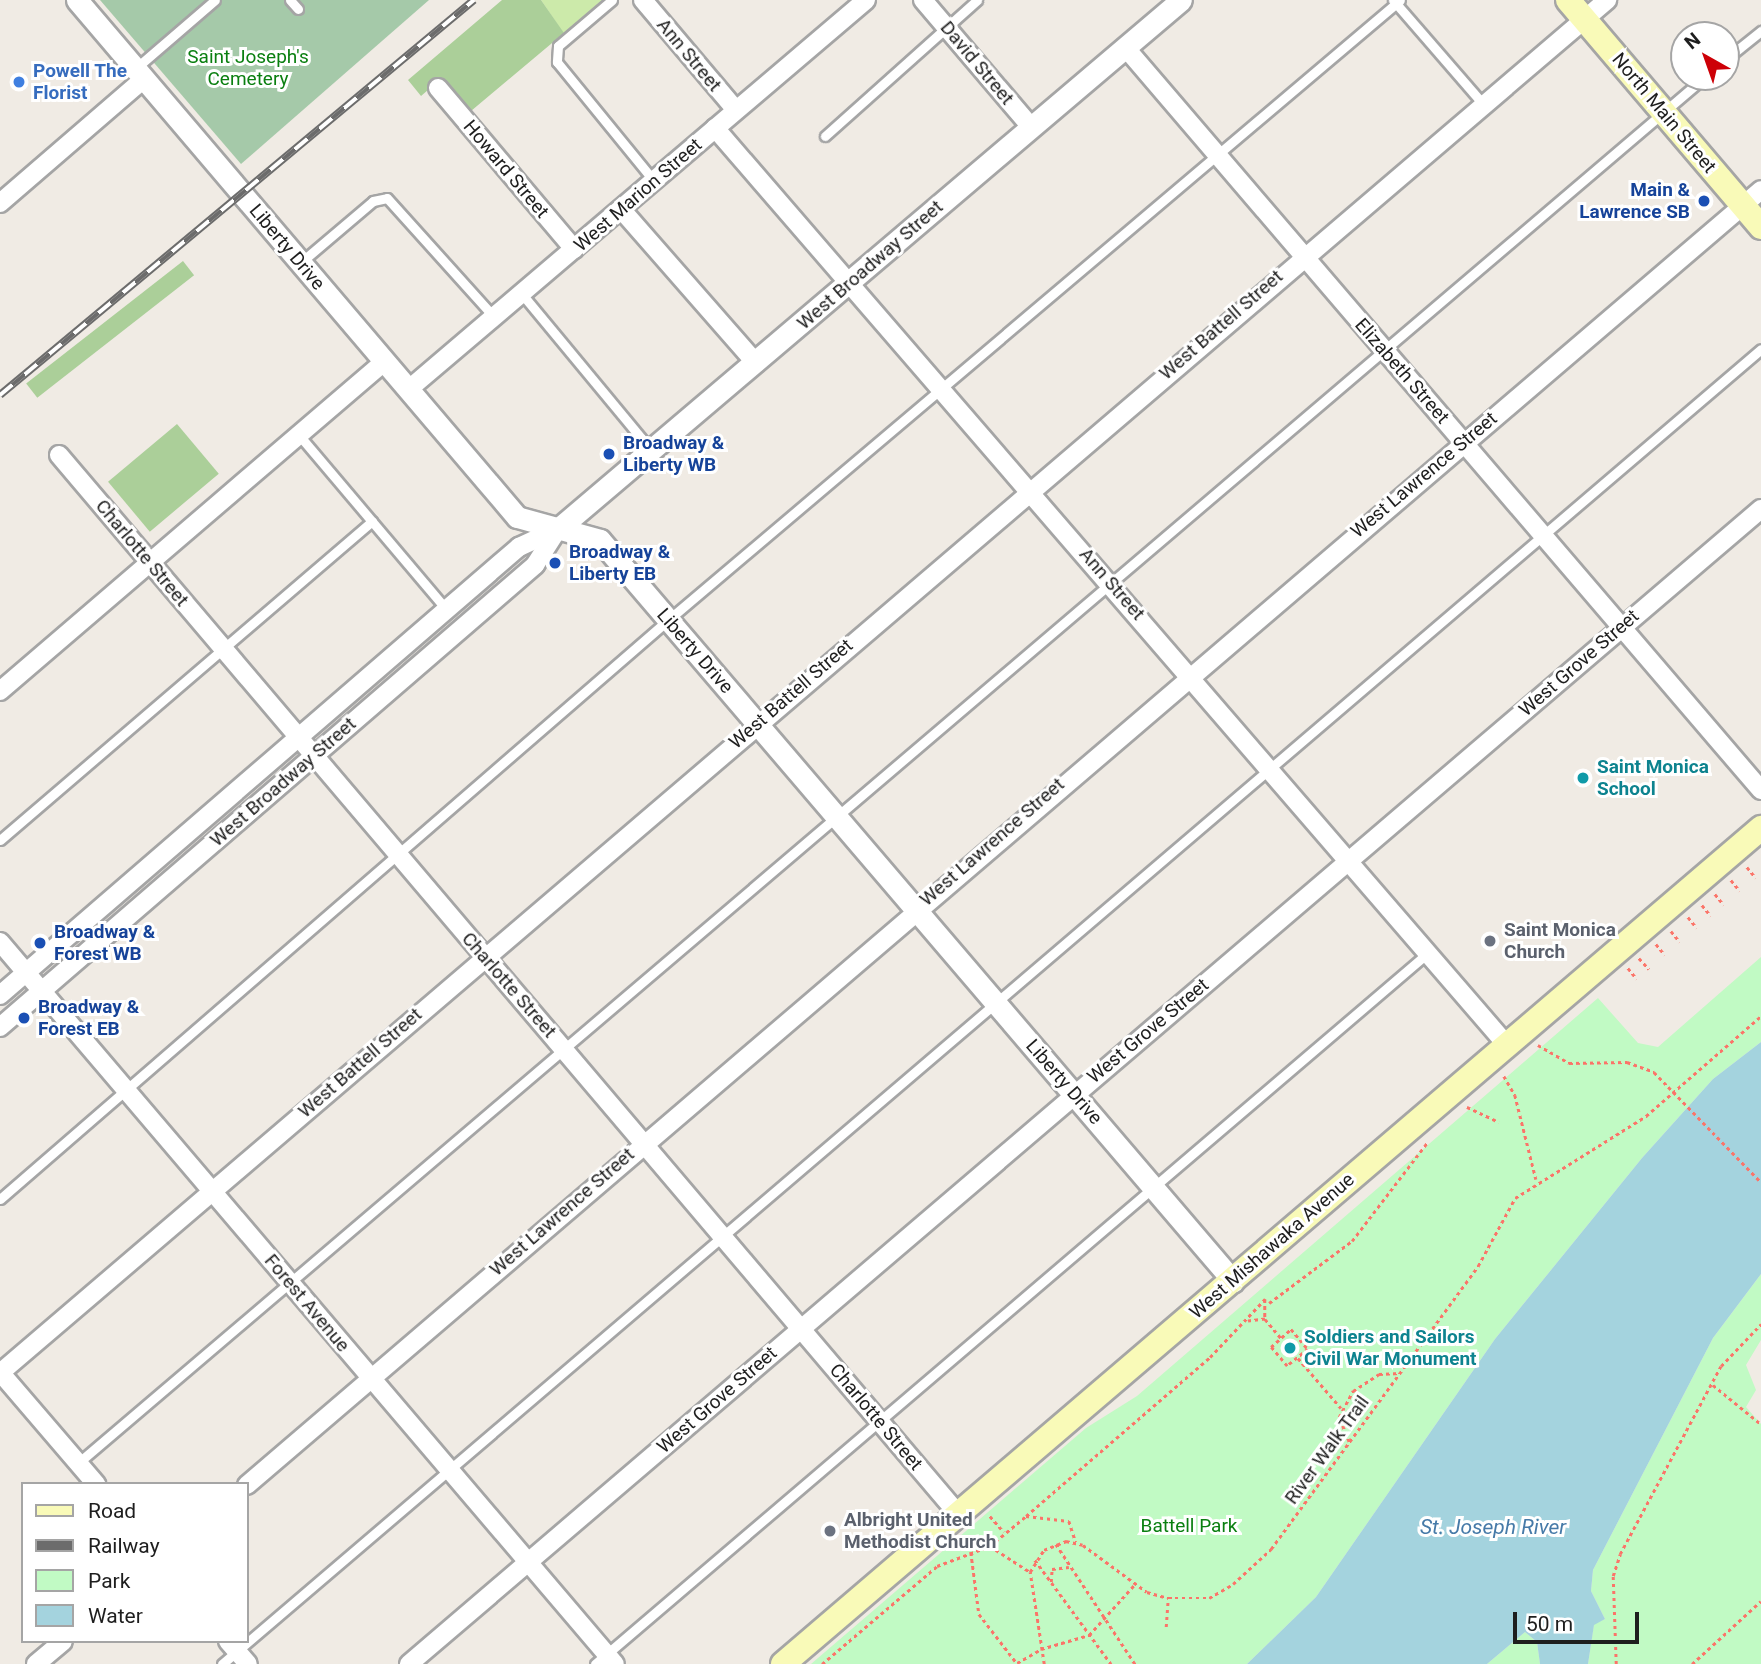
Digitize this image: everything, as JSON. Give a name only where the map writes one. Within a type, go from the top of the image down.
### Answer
[{"type":"main road","name":"North Main Street","points":[[1568,0],[1663,113],[1752,198],[1761,227]]},
{"type":"main road","name":"West Mishawaka Avenue","points":[[783,1664],[1233,1281],[1514,1051],[1761,828]]},
{"type":"street","name":"Liberty Drive","points":[[77,0],[517,517],[600,540],[1233,1281]]},
{"type":"street","name":"Ann Street","points":[[643,0],[736,110]]},
{"type":"street","name":"West Marion Street","points":[[409,389],[866,0]]},
{"type":"street","name":"David Street","points":[[923,0],[1031,127]]},
{"type":"street","name":"West Broadway Street","points":[[0,995],[519,547],[558,528],[756,363],[1181,0]]},
{"type":"street","name":"West Battell Street","points":[[0,1372],[1303,255],[1607,0]]},
{"type":"street","name":"Elizabeth Street","points":[[1125,47],[1761,790]]},
{"type":"street","points":[[0,203],[140,73]]},
{"type":"street","name":"Howard Street","points":[[438,88],[574,249]]},
{"type":"street","name":"Ann Street","points":[[715,128],[1031,488],[1514,1051]]},
{"type":"street","name":"West Lawrence Street","points":[[248,1484],[642,1142],[1752,198]]},
{"type":"street","points":[[621,209],[756,363]]},
{"type":"street","points":[[0,691],[385,361]]},
{"type":"street","name":"Charlotte Street","points":[[59,455],[959,1514]]},
{"type":"street","name":"West Grove Street","points":[[409,1664],[1761,509]]},
{"type":"street","name":"West Broadway Street","points":[[0,1027],[535,565],[558,528]]},
{"type":"street","name":"Forest Avenue","points":[[0,942],[529,1562],[606,1661]]},
{"type":"street","points":[[0,1372],[94,1482]]},
{"type":"street","points":[[36,1664],[61,1643]]},
{"type":"lane","points":[[140,73],[215,0]]},
{"type":"lane","points":[[290,0],[298,9]]},
{"type":"lane","points":[[611,0],[558,46],[557,62],[654,181]]},
{"type":"lane","points":[[825,136],[977,0]]},
{"type":"lane","points":[[0,1199],[668,620],[1396,1],[1483,104]]},
{"type":"lane","points":[[1740,48],[1761,31]]},
{"type":"lane","points":[[78,1463],[1108,580],[1689,91]]},
{"type":"lane","points":[[300,263],[373,201],[387,198],[494,317]]},
{"type":"lane","points":[[522,294],[651,450]]},
{"type":"lane","points":[[222,1664],[1269,765],[1761,349]]},
{"type":"lane","points":[[299,435],[447,610]]},
{"type":"lane","points":[[0,840],[372,521]]},
{"type":"lane","points":[[606,1661],[880,1420],[1429,952]]},
{"type":"path","points":[[1620,974],[1754,861]]},
{"type":"path","points":[[1747,867],[1756,878]]},
{"type":"path","points":[[1731,880],[1740,891]]},
{"type":"path","points":[[1715,894],[1724,905]]},
{"type":"path","points":[[1702,905],[1711,916]]},
{"type":"path","points":[[1688,917],[1697,928]]},
{"type":"path","points":[[1671,931],[1680,942]]},
{"type":"path","points":[[1656,944],[1665,955]]},
{"type":"path","points":[[1639,958],[1649,969]]},
{"type":"path","points":[[1628,968],[1637,979]]},
{"type":"path","name":"River Walk Trail","points":[[1027,1516],[1069,1521],[1076,1542],[1136,1583],[1168,1598],[1209,1598],[1252,1569],[1478,1266],[1503,1213],[1536,1181],[1616,1137],[1761,1016]]},
{"type":"path","points":[[1494,1084],[1514,1051],[1548,1037]]},
{"type":"path","points":[[1512,1068],[1514,1051]]},
{"type":"path","points":[[1514,1051],[1569,1063],[1638,1064],[1672,1090],[1761,1182]]},
{"type":"path","points":[[1514,1051],[1515,1095],[1536,1181]]},
{"type":"path","points":[[1458,1115],[1476,1100]]},
{"type":"path","points":[[1467,1107],[1499,1122]]},
{"type":"path","points":[[1265,1319],[1269,1303],[1352,1241],[1430,1140]]},
{"type":"path","points":[[1248,1321],[1244,1317],[1265,1298],[1269,1303]]},
{"type":"path","points":[[822,1664],[937,1566],[990,1546],[1248,1321],[1265,1319]]},
{"type":"path","points":[[1265,1319],[1281,1338]]},
{"type":"path","points":[[1616,1664],[1613,1576],[1620,1554],[1712,1385],[1735,1348],[1761,1324]]},
{"type":"path","points":[[1291,1329],[1308,1349],[1297,1358],[1287,1366],[1271,1347],[1291,1329]]},
{"type":"path","points":[[1297,1358],[1341,1408]]},
{"type":"path","points":[[1349,1442],[1339,1427],[1341,1408],[1379,1374],[1400,1373]]},
{"type":"path","points":[[1712,1385],[1761,1424]]},
{"type":"path","points":[[983,1508],[1005,1533]]},
{"type":"path","points":[[1044,1664],[1030,1572],[1035,1560],[1056,1544],[1076,1542]]},
{"type":"path","points":[[1056,1544],[1135,1664]]},
{"type":"path","points":[[990,1546],[1030,1572]]},
{"type":"path","points":[[971,1552],[979,1614],[993,1640],[1018,1664],[1041,1649],[1089,1635],[1108,1621],[1136,1583]]},
{"type":"path","points":[[1035,1560],[1111,1664]]},
{"type":"path","points":[[1051,1584],[1052,1569],[1072,1568]]},
{"type":"path","points":[[1166,1627],[1168,1598]]},
{"type":"path","points":[[1692,1664],[1761,1601]]},
{"type":"path","points":[[829,1658],[834,1664]]},
{"type":"green space","name":"Saint Joseph's Cemetery","points":[[100,0],[429,0],[241,164]]},
{"type":"green space","points":[[502,0],[541,0],[564,33],[471,111],[442,78],[421,96],[408,80]]},
{"type":"green space","points":[[541,0],[605,0],[564,34]]},
{"type":"green space","points":[[183,261],[194,275],[37,398],[26,384]]},
{"type":"green space","points":[[177,424],[219,474],[150,532],[108,482]]},
{"type":"green space","name":"Battell Park","points":[[1761,957],[1761,1042],[1713,1079],[1642,1158],[1495,1339],[1316,1597],[1247,1664],[811,1664],[1086,1428],[1137,1396],[1598,998],[1638,1043],[1658,1047]]},
{"type":"green space","points":[[1761,1274],[1761,1340],[1746,1365],[1756,1390],[1746,1407],[1761,1424],[1761,1664],[1588,1664],[1594,1624],[1605,1619],[1591,1591],[1593,1570],[1713,1338]]},
{"type":"green space","points":[[1525,1632],[1537,1642],[1540,1664],[1487,1664]]},
{"type":"water","name":"St. Joseph River","points":[[1761,1042],[1761,1274],[1713,1338],[1593,1570],[1591,1591],[1605,1619],[1594,1625],[1588,1664],[1540,1664],[1537,1642],[1525,1632],[1487,1664],[1247,1664],[1316,1597],[1495,1339],[1642,1158],[1713,1079]]},
{"type":"railway","points":[[0,395],[474,0]]},
{"type":"place","name":"Powell The Florist","points":[[19,82]]},
{"type":"place","name":"Main & Lawrence SB","points":[[1704,201]]},
{"type":"place","name":"Broadway & Liberty WB","points":[[609,454]]},
{"type":"place","name":"Broadway & Liberty EB","points":[[555,563]]},
{"type":"place","name":"Saint Monica School","points":[[1583,778]]},
{"type":"place","name":"Saint Monica Church","points":[[1490,941]]},
{"type":"place","name":"Broadway & Forest WB","points":[[40,943]]},
{"type":"place","name":"Broadway & Forest EB","points":[[24,1018]]},
{"type":"place","name":"Soldiers and Sailors Civil War Monument","points":[[1290,1348]]},
{"type":"place","name":"Albright United Methodist Church","points":[[830,1531]]}]
